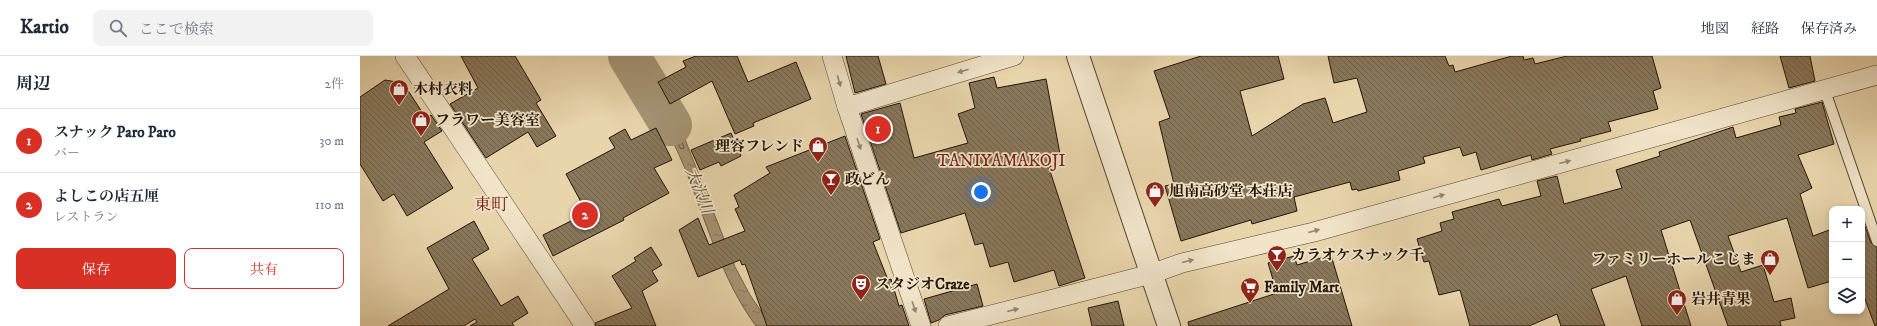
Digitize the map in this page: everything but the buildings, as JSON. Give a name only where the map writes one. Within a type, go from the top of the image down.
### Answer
[{"type":"street","points":[[405,56],[585,326]]},
{"type":"street","points":[[832,56],[847,107],[921,326]]},
{"type":"street","points":[[847,107],[1014,56]]},
{"type":"street","points":[[1078,56],[1169,326]]},
{"type":"street","points":[[948,326],[1151,274],[1182,263],[1314,232],[1467,188],[1825,91],[1877,75]]},
{"type":"lane","points":[[1825,91],[1877,241]]},
{"type":"water","points":[[647,71],[681,129],[735,267],[750,295],[771,326],[756,326],[733,289],[715,249],[692,186],[674,143],[636,78]]},
{"type":"waterway","name":"大沢川","points":[[629,56],[671,125]]},
{"type":"place","name":"木村衣料","points":[[399,106]]},
{"type":"place","name":"スナック Paro Paro","points":[[878,129]]},
{"type":"place","name":"フラワー美容室","points":[[421,137]]},
{"type":"place","name":"理容フレンド","points":[[818,163]]},
{"type":"place","name":"政どん","points":[[831,196]]},
{"type":"place","name":"旭南高砂堂 本荘店","points":[[1155,208]]},
{"type":"place","name":"よしこの店五厘","points":[[585,215]]},
{"type":"place","name":"カラオケスナック千","points":[[1277,272]]},
{"type":"place","name":"ファミリーホールこじま","points":[[1770,276]]},
{"type":"place","name":"スタジオCraze","points":[[861,301]]},
{"type":"place","name":"Family Mart","points":[[1250,304]]},
{"type":"place","name":"岩井青果","points":[[1677,316]]},
{"type":"district","name":"TANIYAMAKOJI","points":[[1001,160]]},
{"type":"district","name":"東町","points":[[491,204]]}]
